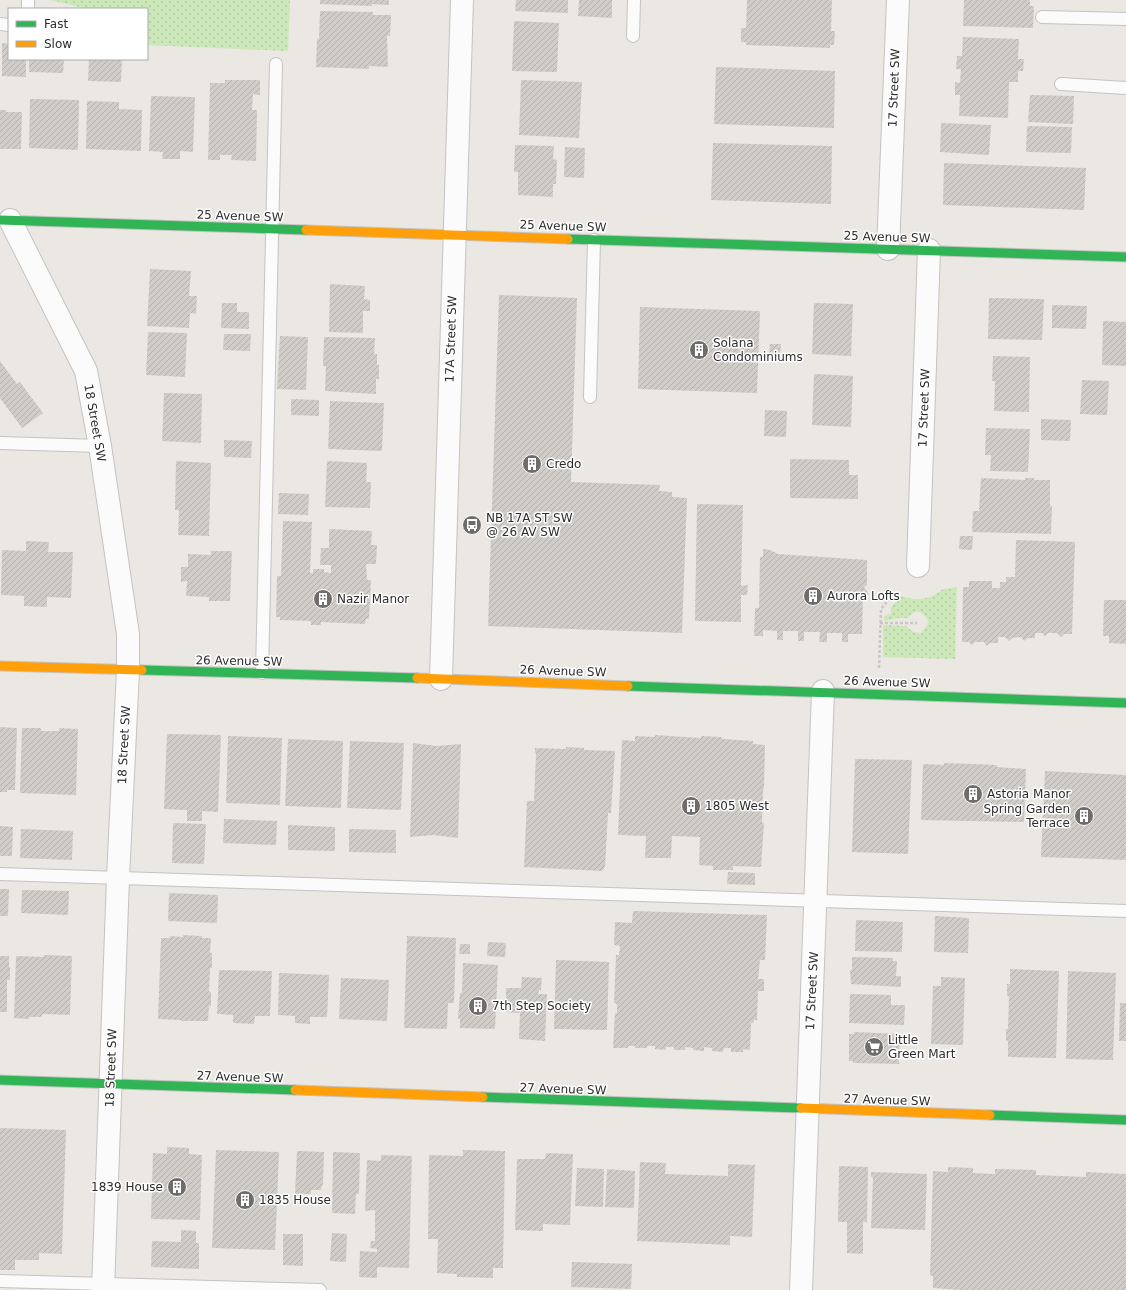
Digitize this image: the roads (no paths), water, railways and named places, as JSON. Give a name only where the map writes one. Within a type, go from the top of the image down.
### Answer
[{"type":"street","name":"17A Street SW","points":[[441,679],[462,0]]},
{"type":"street","name":"17 Street SW","points":[[888,249],[898,0]]},
{"type":"street","name":"25 Avenue SW","points":[[5,220],[1126,257]]},
{"type":"street","name":"18 Street SW","points":[[5,220],[86,371],[100,446],[128,634],[128,670],[118,878],[103,1287]]},
{"type":"street","name":"17 Street SW","points":[[918,566],[929,250]]},
{"type":"street","name":"26 Avenue SW","points":[[0,666],[823,691],[1126,703]]},
{"type":"street","name":"17 Street SW","points":[[801,1290],[806,1109],[816,901],[823,691]]},
{"type":"street","name":"27 Avenue SW","points":[[0,1080],[1126,1120]]},
{"type":"lane","points":[[633,36],[634,0]]},
{"type":"lane","points":[[1042,17],[1126,19]]},
{"type":"lane","points":[[262,673],[276,64]]},
{"type":"lane","points":[[1061,84],[1126,88]]},
{"type":"lane","points":[[590,397],[594,240]]},
{"type":"lane","points":[[0,443],[100,446]]},
{"type":"lane","points":[[0,874],[1126,911]]},
{"type":"lane","points":[[0,1281],[103,1287],[320,1290]]},
{"type":"place","name":"Solana Condominiums","points":[[699,350]]},
{"type":"place","name":"Credo","points":[[532,464]]},
{"type":"place","name":"NB 17A ST SW @ 26 AV SW","points":[[472,525]]},
{"type":"place","name":"Aurora Lofts","points":[[813,596]]},
{"type":"place","name":"Nazir Manor","points":[[323,599]]},
{"type":"place","name":"Astoria Manor","points":[[973,794]]},
{"type":"place","name":"1805 West","points":[[691,806]]},
{"type":"place","name":"Spring Garden Terrace","points":[[1084,816]]},
{"type":"place","name":"7th Step Society","points":[[478,1006]]},
{"type":"place","name":"Little Green Mart","points":[[874,1047]]},
{"type":"place","name":"1839 House","points":[[177,1187]]},
{"type":"place","name":"1835 House","points":[[245,1200]]}]
